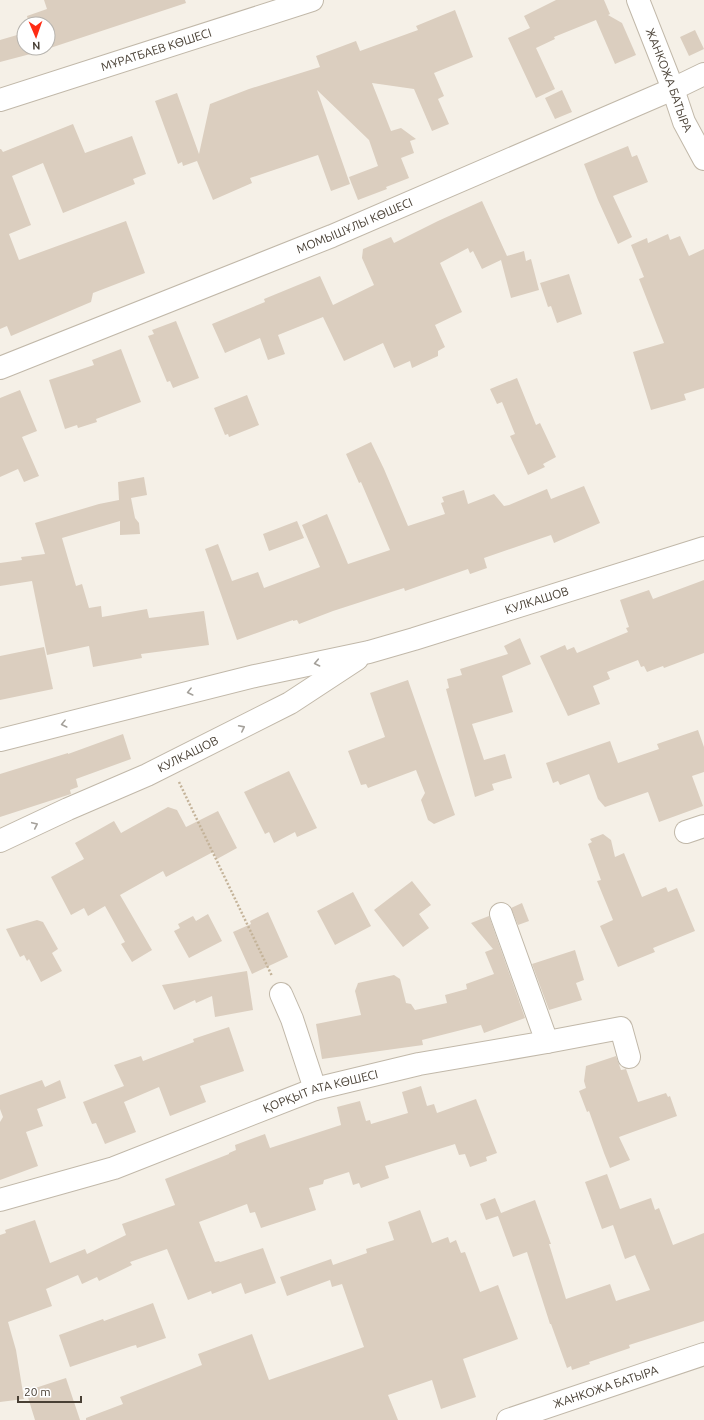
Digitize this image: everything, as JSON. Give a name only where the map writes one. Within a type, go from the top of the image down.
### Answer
[{"type":"street","name":"МҰРАТБАЕВ КӨШЕСІ","points":[[0,100],[312,0]]},
{"type":"street","name":"ЖАНКОЖА БАТЫРА","points":[[638,0],[673,89],[684,122],[704,159]]},
{"type":"street","name":"МОМЫШҰЛЫ КӨШЕСІ","points":[[0,368],[332,236],[673,89],[704,74]]},
{"type":"street","name":"КУЛКАШОВ","points":[[0,740],[255,676],[368,652],[704,548]]},
{"type":"street","name":"КУЛКАШОВ","points":[[0,841],[68,809],[147,776],[290,703],[368,652]]},
{"type":"street","points":[[501,914],[547,1042]]},
{"type":"street","points":[[280,994],[292,1019],[315,1088]]},
{"type":"street","name":"ҚОРҚЫТ АТА КӨШЕСІ","points":[[0,1200],[114,1168],[315,1088],[419,1064],[622,1028],[629,1057]]},
{"type":"street","name":"ЖАНКОЖА БАТЫРА","points":[[508,1420],[704,1354]]},
{"type":"path","points":[[170,764],[280,994]]},
{"type":"building","points":[[44,0],[185,0],[186,3],[56,46],[56,16],[27,16],[47,9]]},
{"type":"building","points":[[556,0],[604,0],[610,14],[608,15],[622,23],[636,55],[615,64],[596,20],[554,37],[555,39],[536,48],[555,89],[536,98],[508,38],[530,28],[524,16]]},
{"type":"building","points":[[455,10],[473,57],[434,73],[444,96],[438,99],[449,124],[432,131],[414,89],[372,83],[391,131],[401,128],[416,139],[410,141],[414,153],[401,158],[409,178],[386,187],[387,189],[358,200],[349,177],[378,166],[369,140],[317,90],[350,184],[331,191],[318,155],[250,178],[252,183],[213,200],[197,161],[183,166],[182,162],[178,164],[155,101],[177,93],[199,154],[210,104],[249,89],[320,67],[316,56],[356,41],[360,51],[418,30],[416,26]]},
{"type":"building","points":[[695,30],[704,49],[689,56],[680,37]]},
{"type":"building","points":[[16,35],[16,56],[23,56],[0,62],[0,40]]},
{"type":"building","points":[[562,90],[572,112],[555,119],[545,98]]},
{"type":"building","points":[[73,124],[85,153],[132,136],[146,174],[133,179],[135,184],[63,213],[43,163],[12,176],[31,225],[9,234],[19,260],[126,221],[145,273],[93,293],[91,302],[11,336],[7,326],[0,329],[0,149],[3,152]]},
{"type":"building","points":[[628,146],[632,157],[637,155],[648,182],[613,196],[632,237],[618,244],[584,164]]},
{"type":"building","points":[[482,201],[507,256],[524,251],[526,261],[531,259],[539,290],[511,298],[501,260],[482,269],[473,251],[470,253],[468,248],[440,263],[462,312],[435,325],[445,347],[438,351],[438,356],[412,368],[410,361],[394,368],[383,343],[344,361],[323,317],[278,335],[285,354],[268,360],[260,338],[225,353],[212,324],[265,302],[264,299],[320,276],[333,305],[374,285],[362,258],[363,249],[391,237],[394,243]]},
{"type":"building","points":[[668,234],[670,240],[680,236],[689,256],[704,249],[704,388],[684,394],[686,400],[651,410],[633,352],[664,343],[639,279],[644,277],[631,245],[647,238],[648,243]]},
{"type":"building","points":[[569,274],[582,314],[557,323],[551,306],[548,307],[540,283]]},
{"type":"building","points":[[176,321],[199,378],[173,388],[170,381],[167,382],[148,336],[154,334],[152,330]]},
{"type":"building","points":[[121,349],[141,402],[96,419],[97,422],[78,428],[77,425],[65,429],[49,380],[94,365],[92,360]]},
{"type":"building","points":[[517,378],[536,425],[540,423],[556,457],[543,464],[545,467],[528,475],[510,436],[515,434],[502,402],[497,404],[490,389]]},
{"type":"building","points":[[20,390],[37,431],[22,437],[39,476],[24,482],[18,469],[0,477],[0,398]]},
{"type":"building","points":[[247,395],[259,425],[229,437],[228,434],[225,435],[214,408]]},
{"type":"building","points":[[371,442],[408,526],[445,514],[441,503],[444,502],[442,497],[464,490],[468,504],[494,494],[504,506],[547,489],[551,499],[584,486],[600,523],[554,543],[551,535],[484,558],[487,568],[470,574],[468,569],[405,591],[404,588],[333,611],[299,624],[297,620],[293,620],[237,640],[205,549],[218,544],[232,581],[258,572],[264,588],[320,567],[302,525],[327,514],[348,564],[390,550],[361,482],[359,483],[346,454]]},
{"type":"building","points":[[144,477],[147,495],[131,498],[135,518],[139,523],[140,534],[120,535],[120,521],[62,538],[76,586],[82,584],[89,608],[101,606],[102,617],[147,609],[149,618],[204,611],[209,645],[141,654],[142,658],[93,667],[89,646],[47,655],[32,581],[0,586],[0,563],[22,560],[21,557],[45,554],[35,523],[99,504],[119,500],[118,482]]},
{"type":"building","points":[[297,521],[304,538],[269,551],[263,534]]},
{"type":"building","points":[[704,580],[704,653],[664,668],[663,666],[647,672],[644,666],[641,667],[638,660],[607,672],[610,679],[593,686],[600,704],[568,716],[540,656],[565,645],[567,650],[574,647],[577,653],[628,632],[626,628],[629,627],[620,600],[649,590],[653,599]]},
{"type":"building","points":[[520,638],[531,664],[502,676],[513,712],[472,724],[484,760],[505,754],[512,778],[492,784],[494,790],[475,797],[446,689],[449,688],[447,679],[462,675],[460,669],[508,654],[504,646]]},
{"type":"building","points":[[44,647],[53,689],[0,700],[0,656]]},
{"type":"building","points":[[408,680],[455,815],[434,824],[428,820],[421,800],[425,793],[416,770],[368,788],[366,784],[361,785],[348,751],[385,737],[370,693]]},
{"type":"building","points":[[698,730],[704,747],[704,772],[692,776],[703,806],[659,822],[648,792],[605,807],[598,799],[589,774],[560,785],[558,781],[553,783],[546,763],[610,741],[618,763],[659,749],[657,744]]},
{"type":"building","points":[[123,734],[131,759],[76,779],[78,787],[70,790],[71,794],[0,817],[0,774],[68,754]]},
{"type":"building","points":[[289,771],[317,828],[297,837],[295,832],[274,843],[269,832],[265,834],[244,792]]},
{"type":"building","points":[[168,807],[177,810],[186,827],[218,811],[237,848],[217,859],[213,852],[166,877],[163,871],[120,895],[152,950],[132,962],[121,944],[125,942],[105,906],[88,916],[84,908],[71,915],[51,877],[84,859],[75,843],[114,821],[121,833]]},
{"type":"building","points":[[603,834],[611,840],[615,857],[624,853],[642,897],[666,887],[668,892],[677,888],[695,931],[653,948],[655,952],[618,967],[600,926],[613,920],[597,881],[601,880],[588,844],[592,842],[590,839]]},
{"type":"building","points":[[412,881],[431,905],[419,914],[429,928],[403,947],[374,910]]},
{"type":"building","points":[[353,892],[371,926],[335,945],[317,911]]},
{"type":"building","points":[[522,903],[529,921],[518,925],[511,908]]},
{"type":"building","points":[[268,912],[288,957],[252,974],[233,932],[251,924],[250,921]]},
{"type":"building","points":[[208,914],[222,941],[189,958],[174,931],[180,928],[178,924],[193,916],[196,921]]},
{"type":"building","points":[[489,916],[525,1018],[484,1033],[481,1025],[422,1040],[423,1045],[322,1059],[316,1024],[361,1015],[355,991],[358,983],[394,975],[400,979],[406,1003],[411,1004],[415,1010],[447,1003],[445,995],[467,989],[466,984],[494,974],[485,952],[493,949],[471,923]]},
{"type":"building","points":[[37,920],[43,922],[58,949],[52,953],[62,971],[41,982],[29,959],[27,961],[24,955],[20,957],[6,929]]},
{"type":"building","points":[[575,950],[584,980],[576,983],[582,1000],[549,1010],[532,964]]},
{"type":"building","points":[[247,971],[253,1010],[215,1017],[212,996],[196,1003],[195,1000],[174,1010],[162,985]]},
{"type":"building","points":[[229,1027],[244,1071],[200,1086],[206,1102],[170,1116],[159,1087],[124,1102],[136,1132],[105,1144],[96,1123],[92,1124],[83,1102],[124,1086],[114,1065],[141,1056],[143,1061],[194,1042],[193,1039]]},
{"type":"building","points":[[616,1056],[621,1070],[626,1069],[638,1102],[666,1093],[668,1097],[670,1096],[677,1116],[619,1137],[630,1160],[610,1168],[589,1111],[587,1112],[579,1091],[586,1088],[584,1081],[586,1066]]},
{"type":"building","points":[[42,1080],[45,1087],[60,1080],[66,1098],[37,1109],[43,1126],[26,1132],[38,1166],[0,1180],[0,1122],[3,1117],[0,1109],[0,1095]]},
{"type":"building","points":[[421,1086],[427,1106],[434,1104],[437,1113],[476,1099],[497,1153],[486,1157],[487,1161],[470,1167],[465,1154],[459,1155],[455,1144],[385,1166],[389,1178],[361,1188],[359,1183],[353,1185],[349,1172],[324,1180],[323,1184],[309,1188],[316,1210],[261,1228],[255,1212],[250,1213],[247,1204],[199,1222],[215,1262],[220,1262],[263,1248],[276,1283],[245,1294],[241,1283],[212,1294],[211,1291],[188,1300],[167,1249],[130,1262],[132,1265],[99,1281],[97,1277],[82,1284],[78,1275],[46,1289],[52,1306],[8,1322],[16,1350],[24,1399],[0,1402],[0,1235],[6,1233],[5,1230],[35,1220],[50,1263],[85,1249],[87,1254],[126,1235],[122,1224],[175,1205],[165,1179],[229,1154],[236,1150],[235,1145],[265,1134],[270,1148],[341,1125],[337,1107],[360,1101],[366,1121],[370,1120],[371,1124],[408,1113],[402,1092]]},
{"type":"building","points":[[607,1174],[620,1209],[651,1198],[655,1210],[659,1208],[673,1245],[704,1233],[704,1321],[629,1345],[630,1348],[589,1362],[590,1364],[572,1370],[571,1366],[567,1368],[550,1324],[527,1252],[513,1257],[498,1216],[486,1220],[480,1204],[495,1198],[501,1213],[535,1200],[551,1244],[549,1244],[566,1299],[610,1284],[616,1301],[650,1290],[635,1255],[625,1259],[613,1225],[602,1229],[585,1182]]},
{"type":"building","points":[[420,1210],[432,1243],[448,1237],[450,1243],[456,1240],[461,1253],[465,1252],[480,1292],[498,1285],[518,1339],[463,1359],[476,1397],[441,1409],[432,1380],[388,1395],[398,1420],[86,1420],[86,1418],[123,1404],[120,1397],[202,1365],[198,1354],[252,1334],[269,1380],[364,1347],[342,1284],[332,1287],[330,1280],[287,1296],[280,1277],[331,1259],[333,1265],[367,1253],[366,1249],[394,1240],[388,1222]]},
{"type":"building","points":[[153,1303],[166,1338],[137,1348],[136,1345],[132,1346],[70,1367],[59,1335],[103,1319],[104,1321]]},
{"type":"building","points":[[66,1378],[80,1420],[35,1420],[26,1391]]}]
